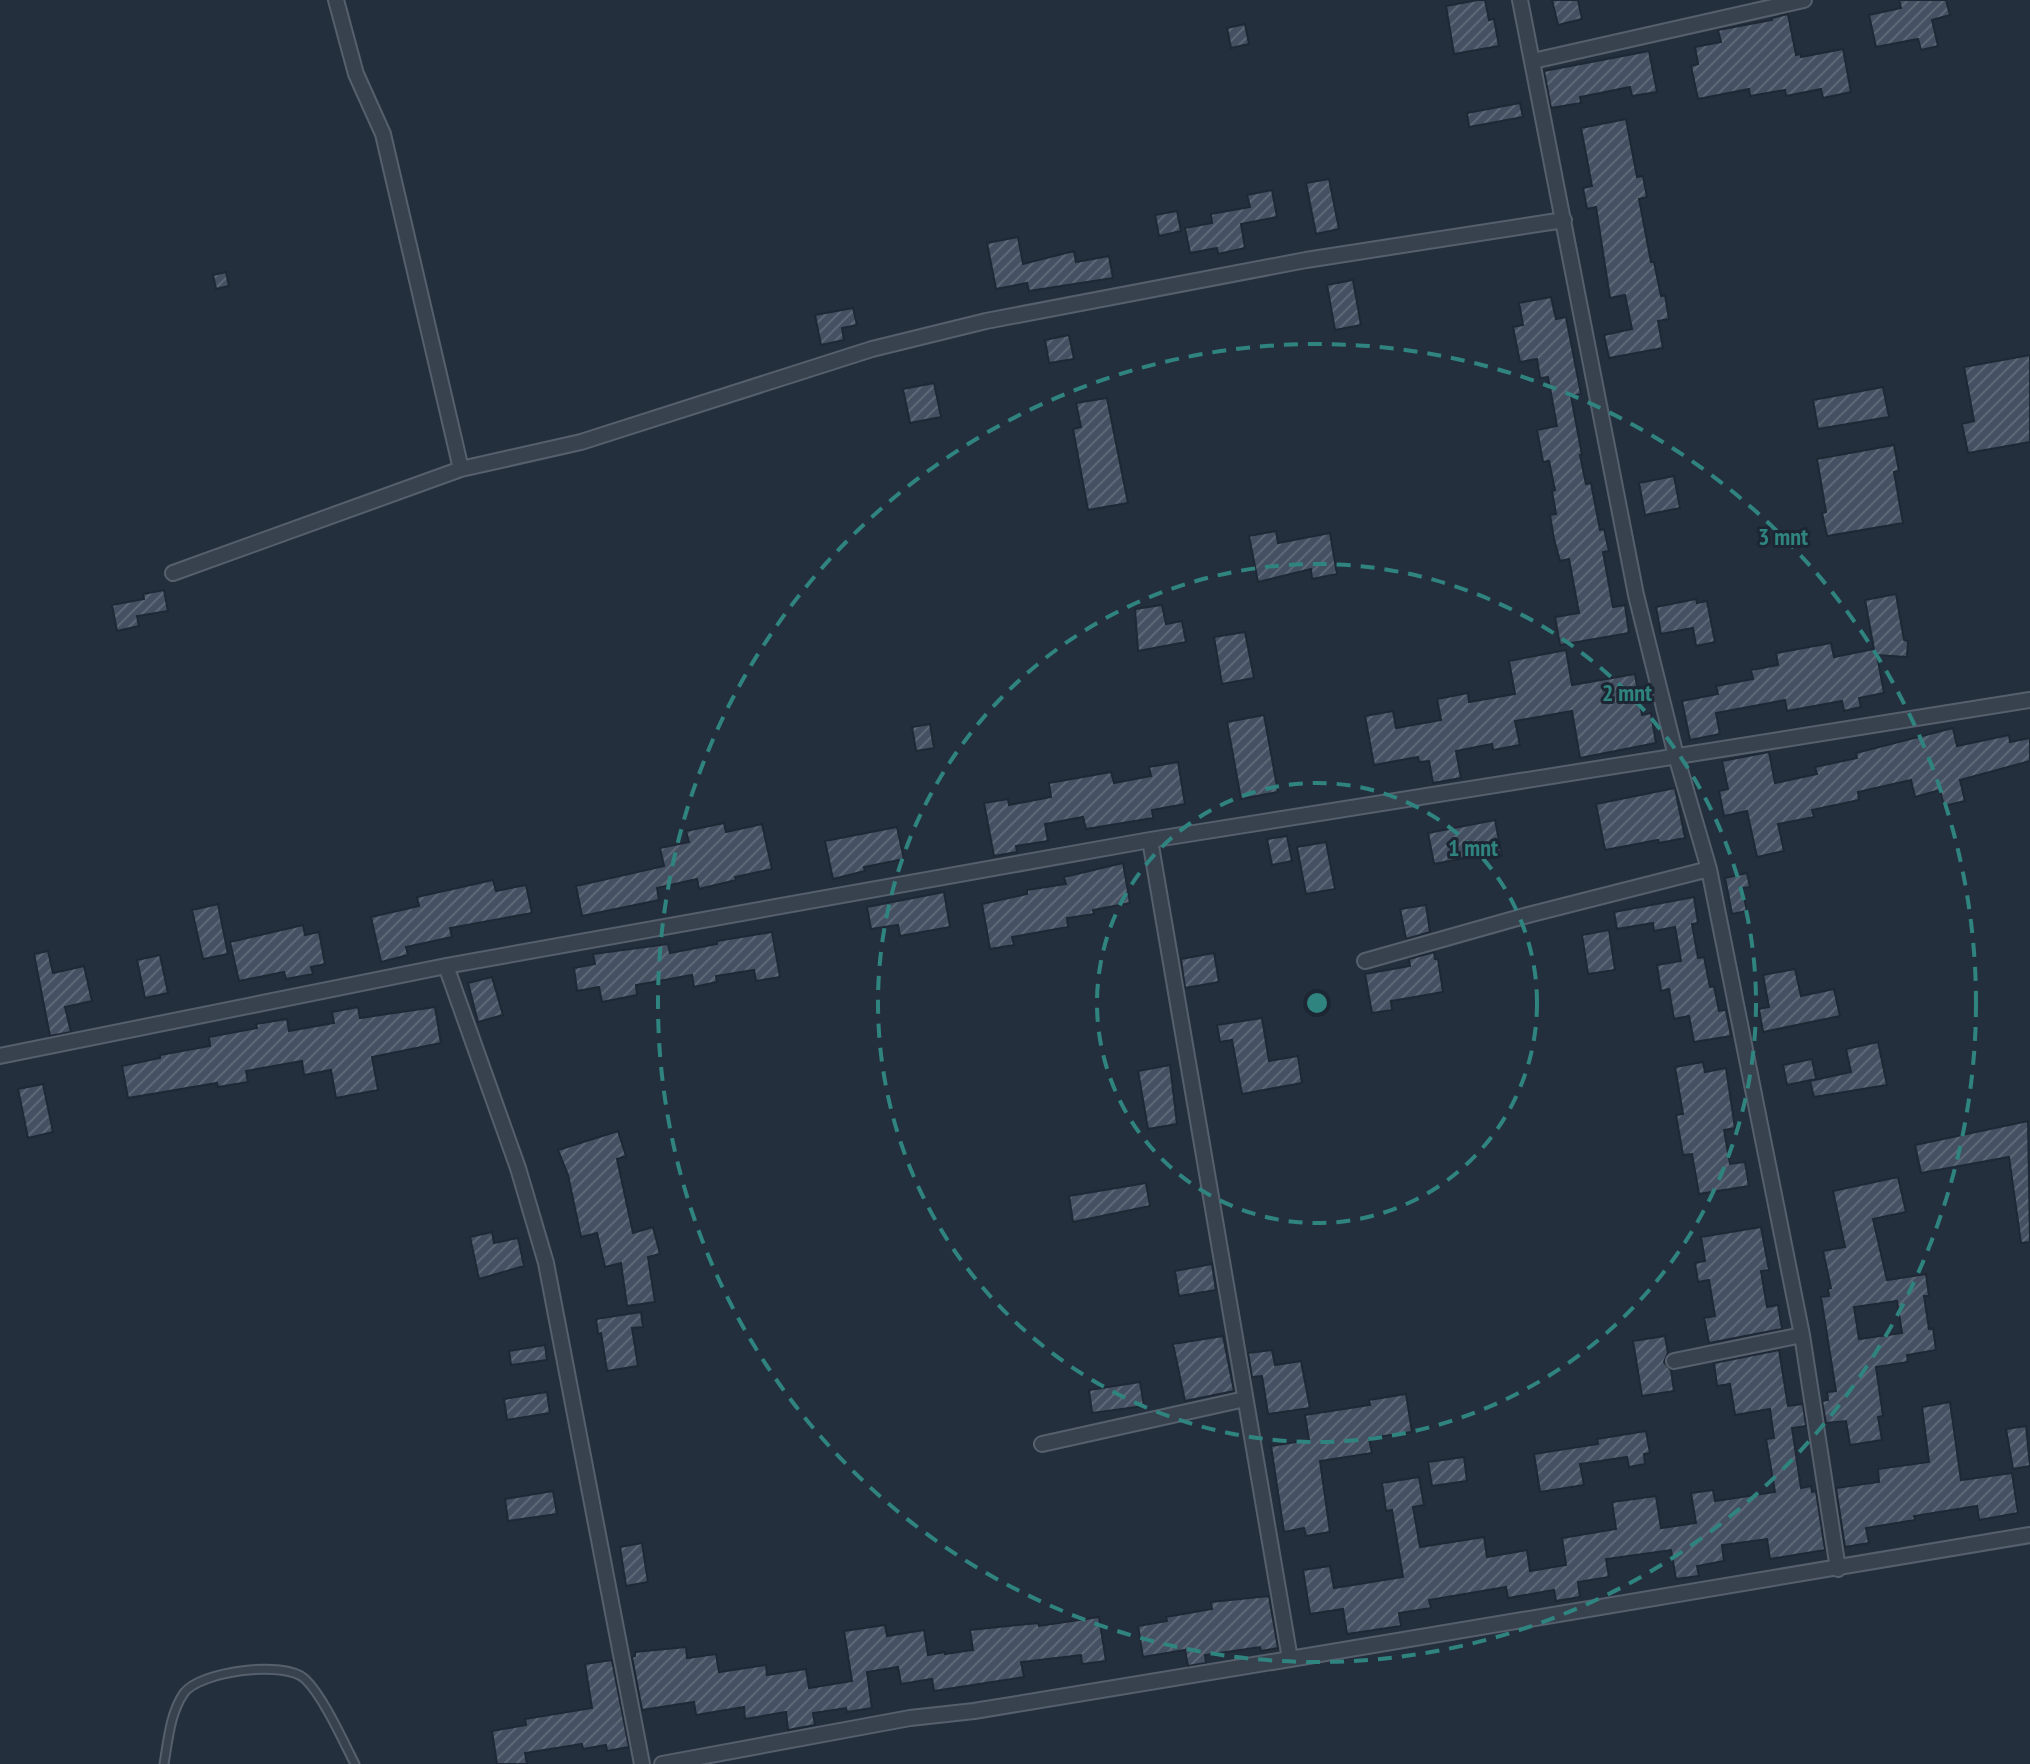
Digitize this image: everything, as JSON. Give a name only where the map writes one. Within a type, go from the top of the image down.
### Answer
[{"type":"street","points":[[336,0],[356,74],[383,134],[461,469]]},
{"type":"street","points":[[1520,0],[1636,595],[1676,756],[1709,869],[1802,1335],[1838,1569]]},
{"type":"street","points":[[1533,61],[1804,0]]},
{"type":"street","points":[[173,573],[461,469],[581,442],[872,349],[986,321],[1306,260],[1564,220]]},
{"type":"street","points":[[0,1056],[446,966],[1150,840],[2030,700]]},
{"type":"street","points":[[1150,840],[1290,1659]]},
{"type":"street","points":[[1365,961],[1709,869]]},
{"type":"street","points":[[446,966],[495,1097],[546,1263],[642,1764]]},
{"type":"street","points":[[1674,1361],[1802,1335]]},
{"type":"street","points":[[1042,1444],[1245,1399]]},
{"type":"street","points":[[662,1764],[910,1718],[974,1711],[2030,1535]]},
{"type":"lane","points":[[164,1764],[171,1724],[181,1699],[194,1683],[211,1676],[272,1669],[290,1670],[305,1679],[355,1764]]},
{"type":"building","points":[[1485,0],[1489,20],[1494,19],[1499,46],[1454,54],[1446,6]]},
{"type":"building","points":[[1552,0],[1578,0],[1582,19],[1558,25]]},
{"type":"building","points":[[1899,0],[1946,0],[1950,15],[1932,20],[1938,46],[1921,50],[1918,39],[1876,47],[1869,15],[1901,8]]},
{"type":"building","points":[[1788,14],[1796,55],[1801,54],[1801,57],[1843,49],[1851,92],[1823,98],[1821,89],[1786,96],[1785,90],[1750,96],[1749,89],[1698,99],[1691,66],[1698,64],[1695,47],[1721,42],[1718,30]]},
{"type":"building","points":[[1245,24],[1249,44],[1231,48],[1227,28]]},
{"type":"building","points":[[1649,51],[1657,92],[1632,96],[1630,87],[1580,97],[1581,103],[1551,108],[1544,71]]},
{"type":"building","points":[[1520,103],[1523,117],[1469,127],[1467,113]]},
{"type":"building","points":[[1626,119],[1637,177],[1643,176],[1647,197],[1639,199],[1651,262],[1654,262],[1661,296],[1665,295],[1669,319],[1658,321],[1663,348],[1609,358],[1604,335],[1632,329],[1625,295],[1610,298],[1596,207],[1587,209],[1583,188],[1592,186],[1581,128]]},
{"type":"building","points":[[1329,179],[1339,229],[1316,234],[1306,183]]},
{"type":"building","points":[[1272,190],[1277,217],[1241,224],[1245,248],[1218,254],[1217,248],[1190,253],[1185,228],[1212,223],[1211,214],[1250,207],[1247,195]]},
{"type":"building","points":[[1177,211],[1181,231],[1159,236],[1155,215]]},
{"type":"building","points":[[1018,237],[1023,264],[1074,251],[1076,262],[1109,256],[1113,278],[1029,291],[1027,283],[996,289],[987,243]]},
{"type":"building","points":[[226,272],[229,286],[216,289],[213,275]]},
{"type":"building","points":[[1353,280],[1361,325],[1335,330],[1327,285]]},
{"type":"building","points":[[1551,297],[1556,319],[1566,317],[1581,394],[1571,396],[1580,455],[1586,484],[1591,483],[1600,530],[1604,529],[1609,551],[1603,552],[1613,607],[1625,605],[1629,633],[1560,645],[1555,617],[1579,613],[1569,559],[1560,561],[1554,539],[1550,515],[1556,514],[1552,491],[1555,490],[1549,461],[1543,462],[1537,430],[1557,426],[1548,377],[1540,378],[1537,359],[1520,362],[1513,327],[1523,325],[1519,303]]},
{"type":"building","points":[[853,308],[857,325],[842,328],[844,340],[821,345],[815,315]]},
{"type":"building","points":[[1069,335],[1074,359],[1049,363],[1045,340]]},
{"type":"building","points":[[2030,355],[2030,442],[1968,453],[1962,424],[1974,421],[1964,367]]},
{"type":"building","points":[[934,383],[941,417],[910,423],[903,389]]},
{"type":"building","points":[[1883,387],[1889,417],[1818,429],[1813,400]]},
{"type":"building","points":[[1107,398],[1128,503],[1088,510],[1073,429],[1081,427],[1076,403]]},
{"type":"building","points":[[1894,445],[1899,471],[1894,472],[1903,523],[1827,536],[1817,459]]},
{"type":"building","points":[[1674,476],[1680,508],[1645,515],[1639,483]]},
{"type":"building","points":[[1276,531],[1278,543],[1330,533],[1337,574],[1312,579],[1311,569],[1258,582],[1249,536]]},
{"type":"building","points":[[164,590],[168,611],[137,616],[139,626],[117,631],[112,605],[144,599],[143,594]]},
{"type":"building","points":[[1896,594],[1904,640],[1908,641],[1907,657],[1877,655],[1884,693],[1859,698],[1861,707],[1844,711],[1842,701],[1787,711],[1785,700],[1716,713],[1720,734],[1690,740],[1682,701],[1718,694],[1716,686],[1753,679],[1751,670],[1778,665],[1776,653],[1831,643],[1834,657],[1874,649],[1865,600]]},
{"type":"building","points":[[1696,599],[1697,603],[1707,601],[1715,642],[1696,646],[1693,628],[1661,634],[1656,607]]},
{"type":"building","points":[[1162,605],[1166,624],[1182,621],[1186,642],[1138,651],[1135,609]]},
{"type":"building","points":[[1245,632],[1254,678],[1222,684],[1214,637]]},
{"type":"building","points":[[1566,650],[1572,685],[1635,674],[1642,715],[1651,713],[1656,743],[1580,758],[1572,711],[1515,721],[1520,745],[1493,750],[1492,744],[1456,751],[1461,778],[1433,783],[1429,761],[1419,762],[1418,757],[1374,765],[1365,716],[1393,711],[1396,728],[1441,720],[1437,699],[1468,693],[1469,702],[1515,694],[1509,661]]},
{"type":"building","points":[[1264,715],[1278,792],[1241,799],[1227,722]]},
{"type":"building","points":[[930,724],[934,748],[916,751],[912,727]]},
{"type":"building","points":[[1953,728],[1957,746],[2009,735],[2010,742],[2030,738],[2030,761],[1960,780],[1965,801],[1944,806],[1940,790],[1915,797],[1911,780],[1858,792],[1859,800],[1812,810],[1814,817],[1778,824],[1784,851],[1757,857],[1747,811],[1724,816],[1719,791],[1728,789],[1722,761],[1769,752],[1775,783],[1817,774],[1815,767],[1857,758],[1856,753]]},
{"type":"building","points":[[1178,762],[1185,804],[1152,810],[1153,818],[1086,829],[1083,817],[1045,824],[1048,841],[1016,846],[1017,852],[994,856],[984,803],[1008,799],[1009,805],[1051,797],[1049,783],[1111,772],[1114,783],[1151,776],[1149,767]]},
{"type":"building","points":[[1675,788],[1685,838],[1605,850],[1596,804]]},
{"type":"building","points":[[1495,820],[1502,856],[1481,860],[1480,855],[1434,864],[1428,833]]},
{"type":"building","points":[[724,823],[726,832],[762,824],[772,869],[699,889],[697,879],[657,888],[659,900],[582,916],[576,886],[664,866],[660,848],[689,842],[686,831]]},
{"type":"building","points":[[897,827],[904,859],[864,867],[865,871],[833,879],[825,841]]},
{"type":"building","points":[[1287,836],[1292,861],[1272,865],[1267,839]]},
{"type":"building","points":[[1326,842],[1335,889],[1306,894],[1297,847]]},
{"type":"building","points":[[1123,863],[1130,903],[1067,918],[1068,927],[1012,937],[1014,945],[990,949],[982,904],[1027,894],[1027,890],[1066,884],[1064,877]]},
{"type":"building","points":[[1747,873],[1750,887],[1742,888],[1747,911],[1732,914],[1725,878]]},
{"type":"building","points":[[493,880],[496,891],[526,885],[532,913],[450,928],[452,937],[406,947],[408,955],[381,962],[371,917],[419,906],[417,897]]},
{"type":"building","points":[[944,892],[950,927],[900,936],[898,925],[871,929],[867,907]]},
{"type":"building","points":[[1694,897],[1698,923],[1692,924],[1698,958],[1704,957],[1710,987],[1714,986],[1719,1011],[1726,1010],[1731,1036],[1694,1042],[1689,1016],[1674,1019],[1669,989],[1661,991],[1657,965],[1681,961],[1675,927],[1654,931],[1653,923],[1617,929],[1614,912]]},
{"type":"building","points":[[218,904],[228,954],[203,959],[192,910]]},
{"type":"building","points":[[1426,905],[1430,932],[1406,939],[1400,909]]},
{"type":"building","points":[[303,925],[305,935],[319,932],[325,964],[311,967],[313,974],[286,979],[284,972],[239,981],[230,942]]},
{"type":"building","points":[[1609,930],[1615,970],[1588,974],[1582,935]]},
{"type":"building","points":[[772,932],[780,977],[756,981],[754,970],[716,976],[717,982],[694,987],[692,975],[636,985],[637,995],[602,1002],[599,987],[577,991],[574,968],[595,964],[593,954],[668,944],[670,953]]},
{"type":"building","points":[[48,951],[53,973],[84,966],[92,1001],[65,1007],[71,1032],[50,1036],[34,954]]},
{"type":"building","points":[[1434,952],[1443,992],[1391,1001],[1392,1010],[1372,1013],[1365,974],[1410,966],[1409,959]]},
{"type":"building","points":[[1214,953],[1219,982],[1185,988],[1181,959]]},
{"type":"building","points":[[160,955],[168,993],[145,998],[137,960]]},
{"type":"building","points":[[1795,969],[1801,996],[1834,989],[1840,1016],[1763,1032],[1759,1009],[1769,1007],[1763,975]]},
{"type":"building","points":[[492,977],[503,1015],[478,1022],[468,983]]},
{"type":"building","points":[[358,1007],[360,1018],[435,1007],[441,1043],[372,1057],[378,1090],[336,1098],[331,1070],[304,1075],[302,1061],[246,1071],[248,1082],[218,1087],[217,1083],[128,1098],[122,1066],[210,1046],[209,1037],[257,1028],[256,1024],[287,1019],[289,1031],[334,1023],[332,1012]]},
{"type":"building","points":[[1262,1018],[1269,1061],[1298,1056],[1302,1083],[1242,1094],[1232,1040],[1220,1042],[1217,1025]]},
{"type":"building","points":[[1878,1042],[1887,1085],[1814,1097],[1810,1081],[1851,1072],[1846,1049]]},
{"type":"building","points":[[1812,1059],[1816,1079],[1787,1085],[1783,1065]]},
{"type":"building","points":[[1703,1062],[1705,1072],[1726,1068],[1735,1128],[1724,1130],[1730,1164],[1745,1162],[1749,1186],[1699,1194],[1692,1154],[1683,1155],[1676,1115],[1683,1114],[1675,1067]]},
{"type":"building","points":[[1170,1065],[1177,1124],[1148,1129],[1138,1071]]},
{"type":"building","points":[[43,1084],[53,1132],[28,1138],[18,1089]]},
{"type":"building","points":[[2028,1121],[2030,1242],[2021,1243],[2009,1157],[1921,1173],[1915,1145]]},
{"type":"building","points":[[618,1131],[626,1156],[617,1159],[633,1233],[653,1227],[660,1254],[648,1257],[655,1302],[627,1306],[621,1263],[605,1267],[597,1233],[581,1237],[568,1175],[558,1150]]},
{"type":"building","points":[[1898,1177],[1906,1212],[1873,1219],[1887,1280],[1926,1274],[1929,1296],[1924,1296],[1936,1350],[1907,1355],[1908,1362],[1876,1367],[1883,1416],[1878,1417],[1882,1440],[1850,1445],[1846,1421],[1826,1423],[1822,1401],[1828,1400],[1827,1392],[1836,1391],[1821,1297],[1829,1296],[1828,1289],[1831,1288],[1823,1251],[1845,1247],[1833,1191]],"holes":[[[1897,1301],[1902,1333],[1859,1339],[1854,1307]]]},
{"type":"building","points":[[1146,1183],[1150,1206],[1073,1222],[1069,1196]]},
{"type":"building","points":[[1761,1227],[1769,1270],[1761,1271],[1767,1307],[1778,1305],[1782,1329],[1709,1343],[1704,1318],[1715,1316],[1709,1280],[1698,1282],[1695,1263],[1705,1261],[1701,1237]]},
{"type":"building","points":[[492,1232],[494,1243],[518,1238],[524,1266],[479,1279],[470,1237]]},
{"type":"building","points":[[1212,1264],[1216,1290],[1179,1296],[1175,1271]]},
{"type":"building","points":[[641,1312],[643,1327],[632,1328],[638,1366],[607,1371],[596,1319]]},
{"type":"building","points":[[1223,1336],[1234,1391],[1185,1401],[1173,1344]]},
{"type":"building","points":[[1665,1336],[1668,1353],[1664,1362],[1671,1370],[1674,1391],[1642,1396],[1633,1341]]},
{"type":"building","points":[[545,1345],[547,1360],[511,1365],[509,1351]]},
{"type":"building","points":[[1272,1350],[1275,1365],[1301,1361],[1310,1408],[1268,1414],[1262,1376],[1252,1377],[1248,1353]]},
{"type":"building","points":[[1779,1350],[1788,1406],[1803,1404],[1806,1426],[1792,1428],[1801,1488],[1811,1486],[1812,1492],[1816,1491],[1825,1550],[1770,1559],[1767,1539],[1722,1545],[1724,1561],[1697,1566],[1699,1576],[1676,1579],[1671,1550],[1606,1559],[1609,1577],[1578,1582],[1580,1597],[1556,1601],[1554,1590],[1508,1598],[1506,1587],[1429,1600],[1431,1608],[1399,1613],[1401,1626],[1347,1634],[1343,1609],[1310,1614],[1303,1570],[1330,1566],[1334,1588],[1403,1577],[1392,1510],[1386,1511],[1382,1483],[1419,1477],[1424,1505],[1413,1507],[1420,1547],[1484,1537],[1487,1557],[1527,1550],[1530,1571],[1566,1565],[1562,1538],[1616,1529],[1612,1502],[1656,1496],[1661,1528],[1696,1523],[1691,1493],[1713,1490],[1715,1501],[1775,1492],[1766,1439],[1774,1438],[1770,1409],[1735,1415],[1730,1384],[1717,1386],[1714,1363]]},
{"type":"building","points":[[1140,1382],[1144,1406],[1092,1413],[1089,1390]]},
{"type":"building","points":[[547,1392],[550,1413],[507,1420],[504,1399]]},
{"type":"building","points":[[1406,1394],[1412,1432],[1369,1438],[1372,1453],[1320,1461],[1330,1532],[1306,1536],[1304,1528],[1284,1532],[1271,1446],[1309,1440],[1305,1415],[1370,1405],[1369,1400]]},
{"type":"building","points":[[1950,1402],[1961,1480],[2012,1473],[2018,1513],[1979,1520],[1977,1506],[1914,1516],[1915,1520],[1866,1528],[1869,1543],[1845,1547],[1836,1488],[1879,1482],[1878,1469],[1929,1462],[1922,1407]]},
{"type":"building","points":[[2026,1426],[2030,1466],[2013,1469],[2006,1429]]},
{"type":"building","points":[[1646,1431],[1650,1453],[1644,1454],[1645,1464],[1629,1467],[1627,1457],[1580,1464],[1584,1485],[1540,1492],[1534,1454],[1598,1444],[1597,1439]]},
{"type":"building","points":[[1464,1457],[1467,1481],[1432,1486],[1428,1462]]},
{"type":"building","points":[[553,1491],[557,1514],[508,1521],[505,1499]]},
{"type":"building","points":[[642,1543],[648,1582],[626,1586],[620,1547]]},
{"type":"building","points":[[1269,1596],[1278,1648],[1261,1651],[1260,1647],[1205,1655],[1206,1663],[1188,1666],[1185,1650],[1143,1657],[1138,1626],[1167,1621],[1166,1617],[1212,1609],[1211,1602]]},
{"type":"building","points":[[1099,1617],[1106,1661],[1082,1664],[1081,1655],[1021,1662],[1024,1677],[934,1691],[932,1679],[901,1684],[898,1667],[867,1672],[872,1708],[813,1713],[815,1725],[788,1730],[786,1712],[745,1719],[744,1707],[696,1715],[694,1702],[642,1710],[632,1657],[635,1652],[686,1647],[687,1658],[716,1654],[719,1672],[766,1665],[767,1675],[806,1669],[809,1688],[852,1681],[844,1631],[885,1625],[887,1636],[924,1630],[928,1655],[973,1650],[970,1630],[1038,1623],[1039,1626]]},
{"type":"building","points":[[612,1660],[629,1747],[607,1751],[606,1745],[583,1749],[582,1744],[525,1753],[527,1764],[497,1764],[492,1731],[526,1725],[525,1719],[592,1708],[585,1664]]}]
